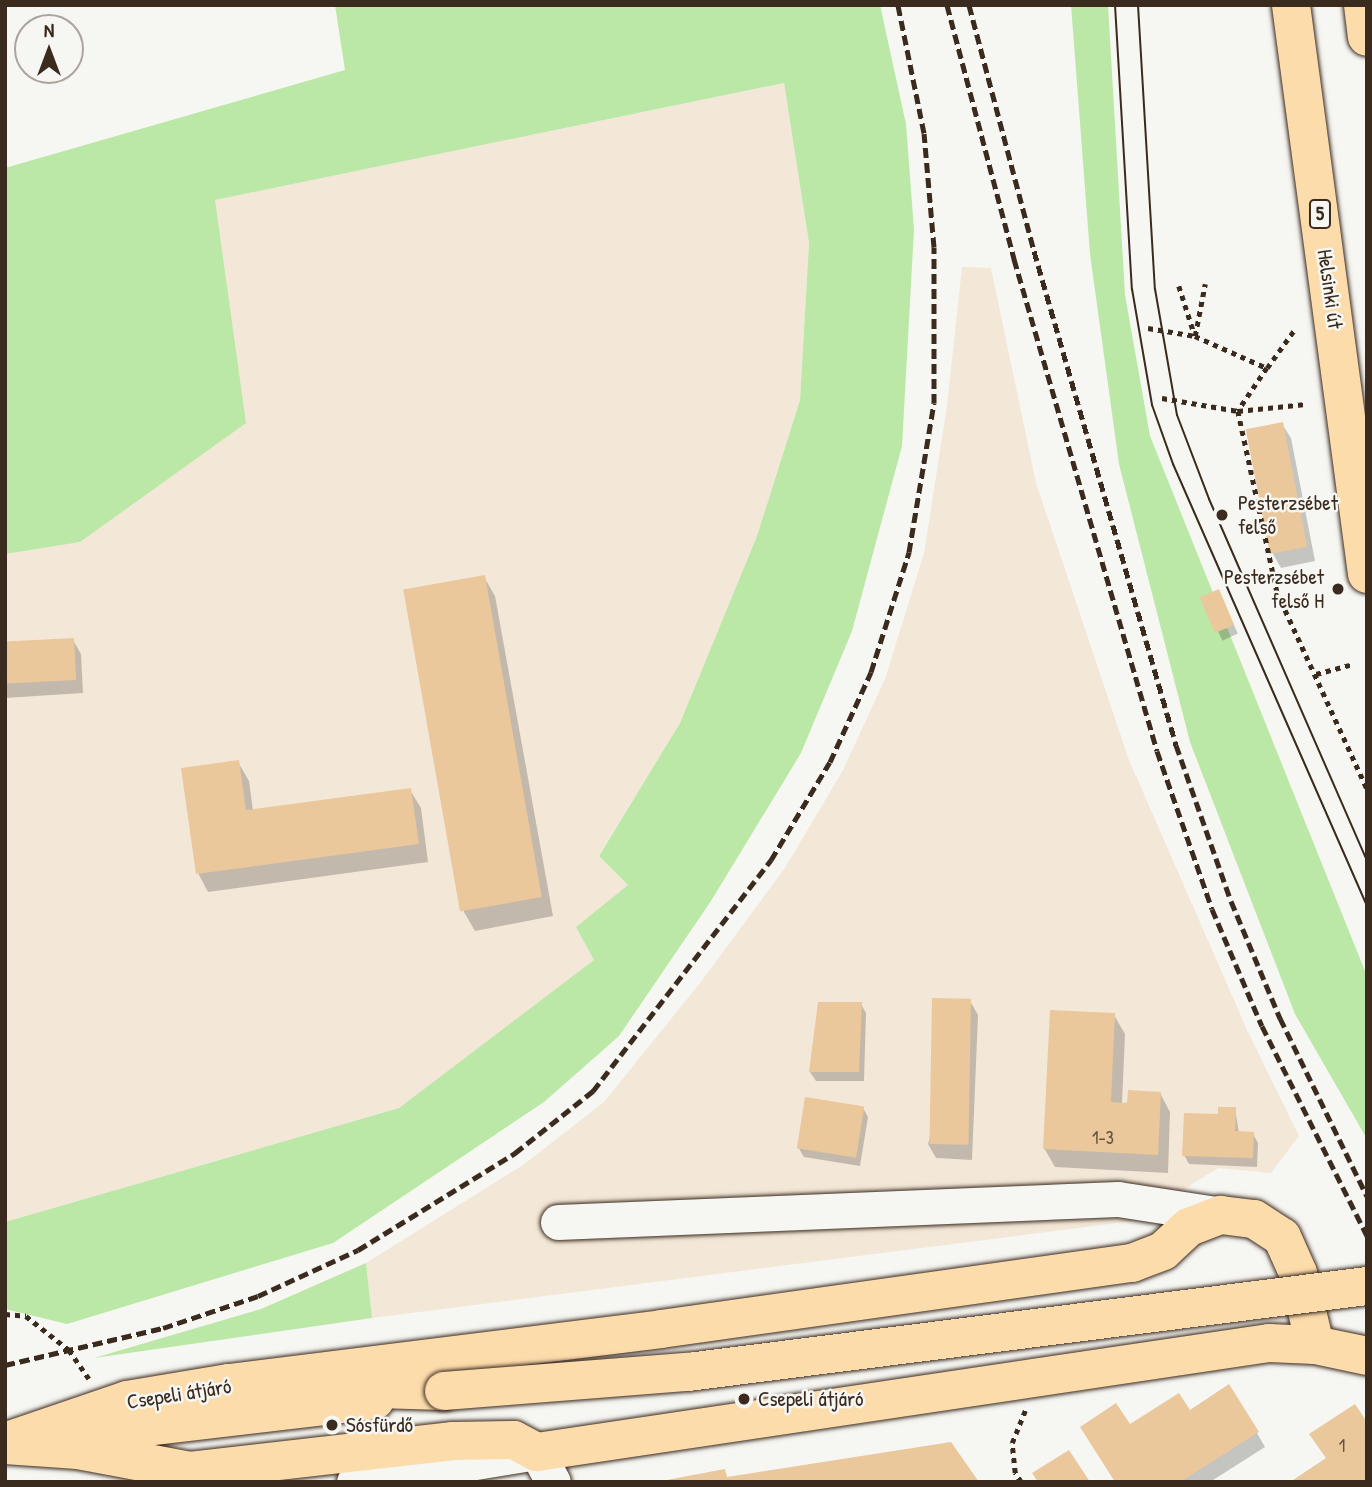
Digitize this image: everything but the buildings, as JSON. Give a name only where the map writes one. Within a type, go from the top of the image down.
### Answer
[{"type":"main road","name":"Helsinki út","points":[[1291,5],[1367,574]]},
{"type":"main road","points":[[1363,5],[1367,37]]},
{"type":"main road","points":[[229,1384],[675,1328],[1132,1263],[1163,1251],[1189,1227],[1221,1215],[1254,1219],[1282,1237],[1298,1273],[1315,1345]]},
{"type":"main road","name":"Csepeli átjáró","points":[[5,1443],[444,1391],[688,1372],[1367,1286]]},
{"type":"main road","points":[[5,1443],[78,1450],[190,1471],[453,1441],[514,1440],[545,1467],[1020,1377],[1269,1343],[1315,1345],[1367,1356]]},
{"type":"main road","name":"Csepeli átjáró","points":[[5,1443],[127,1400],[229,1384],[444,1391]]},
{"type":"street","points":[[558,1222],[1118,1199],[1221,1215]]},
{"type":"street","points":[[354,1482],[545,1467]]},
{"type":"street","points":[[512,1482],[545,1467]]},
{"type":"path","points":[[1195,337],[1205,284]]},
{"type":"path","points":[[1180,286],[1195,337]]},
{"type":"path","points":[[1148,328],[1195,337],[1267,368]]},
{"type":"path","points":[[1295,330],[1238,411],[1277,592],[1367,789]]},
{"type":"path","points":[[1162,398],[1238,411],[1306,404]]},
{"type":"path","points":[[1316,674],[1353,664]]},
{"type":"path","points":[[5,1314],[26,1316],[69,1350],[91,1381]]},
{"type":"path","points":[[1020,1377],[1024,1420],[1012,1443],[1015,1473],[1021,1482]]},
{"type":"shaded area","points":[[784,83],[809,243],[800,400],[757,536],[680,723],[599,855],[629,886],[576,927],[595,960],[399,1108],[5,1222],[5,243]]},
{"type":"shaded area","points":[[962,267],[991,268],[1036,483],[1129,760],[1248,1032],[1299,1136],[1271,1173],[1218,1168],[1133,1221],[372,1318],[366,1263],[523,1165],[604,1102],[700,983],[785,868],[843,770],[885,679],[924,553],[947,406]]},
{"type":"green space","points":[[335,5],[880,5],[906,124],[914,230],[902,446],[852,631],[801,753],[711,901],[619,1036],[544,1102],[333,1243],[67,1324],[5,1309],[5,1222],[399,1108],[594,960],[576,927],[628,885],[599,856],[680,723],[757,536],[800,400],[809,243],[784,83],[215,200],[246,423],[80,542],[5,554],[5,168],[345,70]]},
{"type":"green space","points":[[1071,5],[1108,5],[1125,295],[1150,436],[1367,976],[1367,1139],[1295,1014],[1190,742],[1119,464],[1090,254]]},
{"type":"green space","points":[[366,1263],[372,1318],[94,1358],[261,1309]]},
{"type":"tram line","points":[[1115,5],[1132,289],[1152,405],[1173,464],[1367,906]]},
{"type":"tram line","points":[[1138,5],[1155,289],[1177,415],[1209,499],[1367,860]]},
{"type":"railway","points":[[5,1365],[163,1328],[258,1296],[358,1250],[515,1153],[593,1091],[771,860],[830,762],[871,672],[909,552],[934,403],[934,247],[924,133],[898,5]]},
{"type":"railway","points":[[947,5],[1014,259],[1157,751],[1212,909],[1262,1026],[1367,1236]]},
{"type":"railway","points":[[969,5],[1034,251],[1176,745],[1231,901],[1280,1018],[1367,1196]]},
{"type":"place","name":"Pesterzsébet felső","points":[[1222,515]]},
{"type":"place","name":"Pesterzsébet felső H","points":[[1338,589]]},
{"type":"place","name":"Csepeli átjáró","points":[[744,1399]]},
{"type":"place","name":"Sósfürdő","points":[[332,1425]]}]
